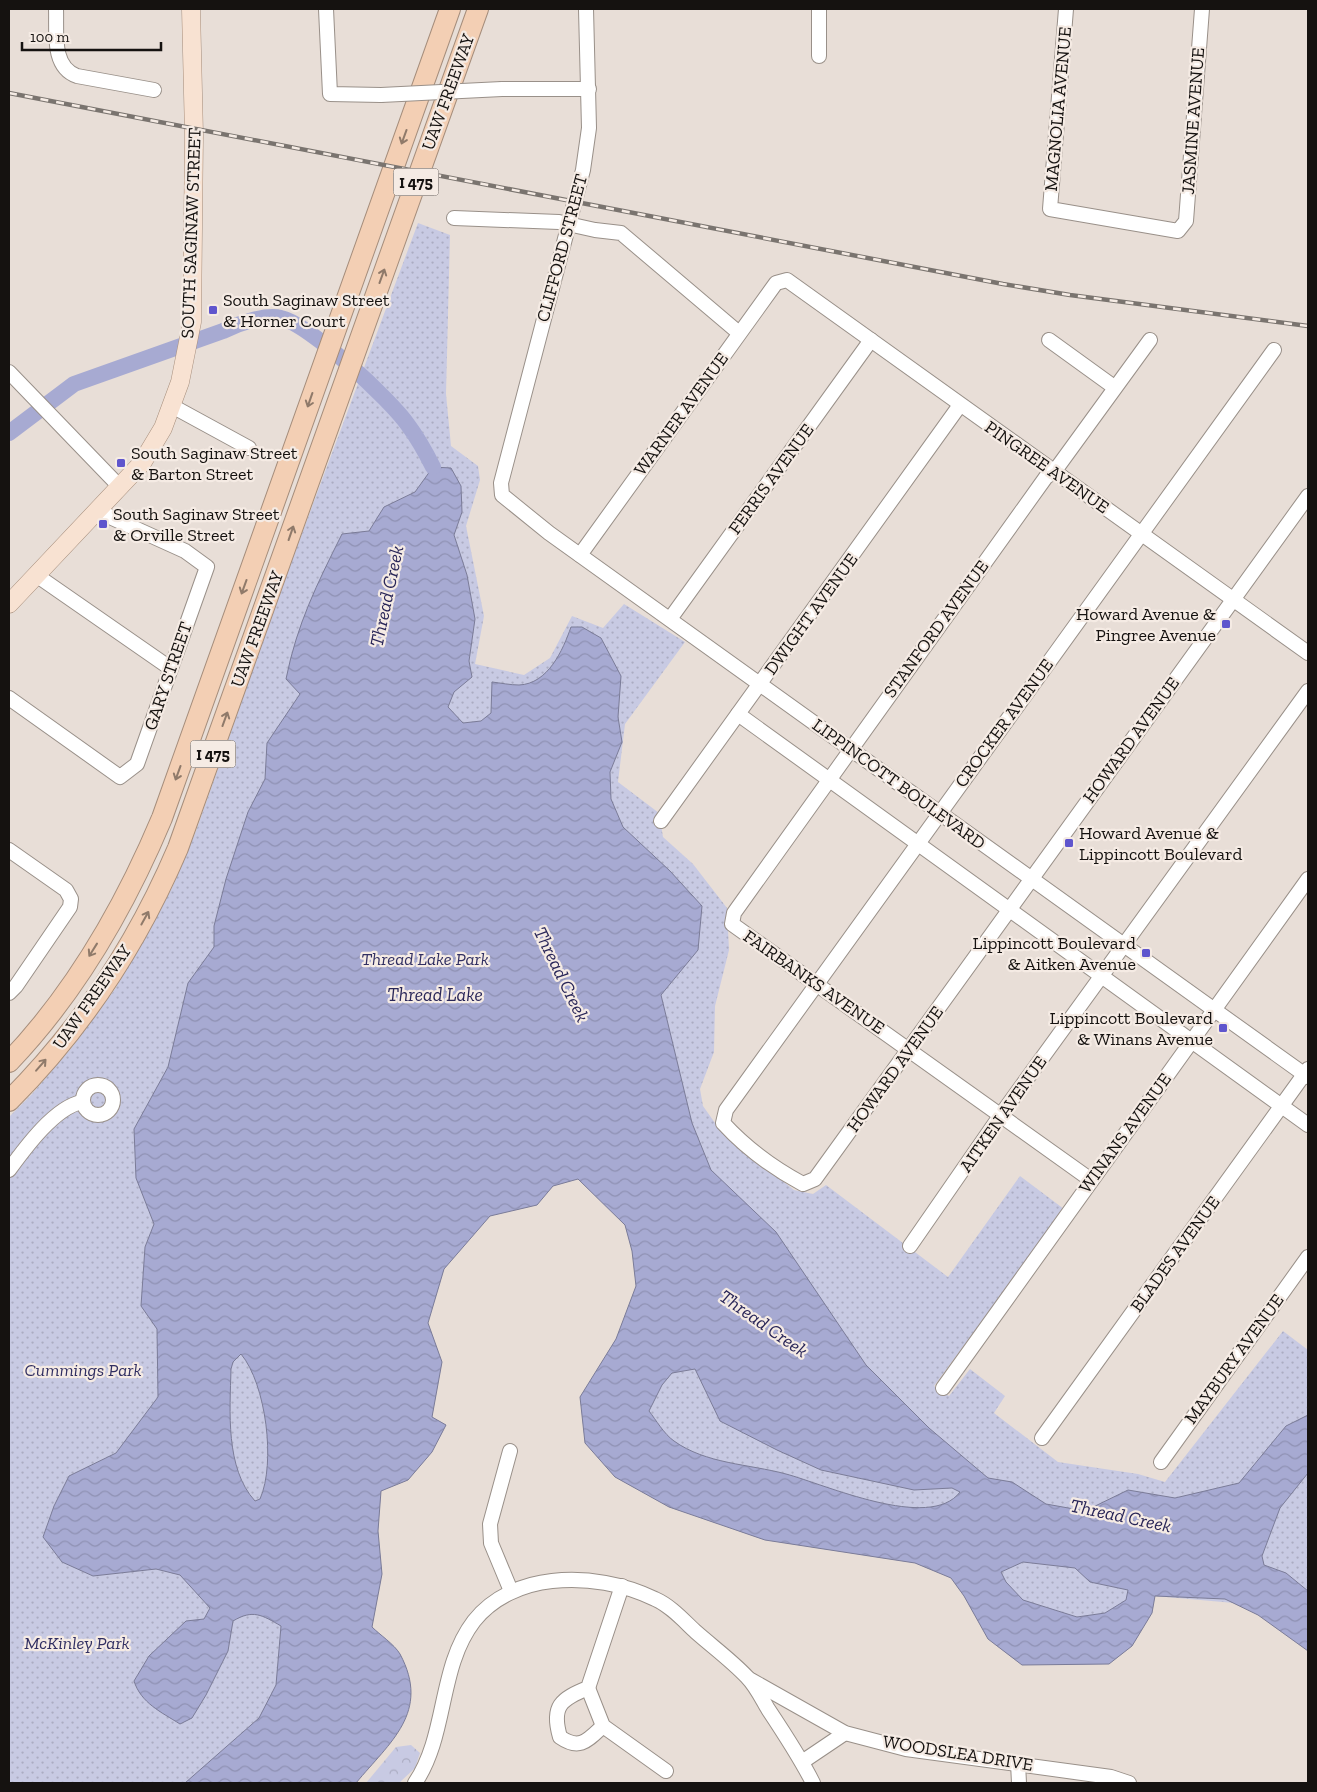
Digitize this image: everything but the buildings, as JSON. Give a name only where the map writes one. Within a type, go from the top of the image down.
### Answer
[{"type":"highway","points":[[414,108],[441,9]]},
{"type":"highway","name":"UAW FREEWAY","points":[[9,1062],[78,975],[119,908],[149,849],[162,818],[450,9]]},
{"type":"highway","name":"UAW FREEWAY","points":[[9,1101],[57,1047],[98,992],[143,921],[170,867],[193,810],[478,9]]},
{"type":"highway","points":[[436,128],[489,9]]},
{"type":"main road","name":"SOUTH SAGINAW STREET","points":[[9,604],[100,509],[153,446],[172,406],[186,360],[192,322],[194,135],[190,9]]},
{"type":"street","points":[[56,9],[58,55],[66,70],[77,76],[154,90]]},
{"type":"street","points":[[326,9],[330,94],[381,95],[502,90],[589,89]]},
{"type":"street","name":"CLIFFORD STREET","points":[[501,483],[584,170],[589,89],[586,9]]},
{"type":"street","points":[[819,9],[819,56]]},
{"type":"street","name":"MAGNOLIA AVENUE","points":[[1066,9],[1050,209],[1178,231]]},
{"type":"street","name":"JASMINE AVENUE","points":[[1178,231],[1186,221],[1202,9]]},
{"type":"street","points":[[454,218],[559,222],[595,230],[620,232],[739,334]]},
{"type":"street","name":"WARNER AVENUE","points":[[580,555],[776,283],[787,280]]},
{"type":"street","name":"PINGREE AVENUE","points":[[787,280],[960,406],[1308,653]]},
{"type":"street","name":"FERRIS AVENUE","points":[[670,619],[871,340]]},
{"type":"street","points":[[1049,340],[1114,387]]},
{"type":"street","name":"STANFORD AVENUE","points":[[732,924],[734,913],[827,779],[851,749],[1046,477],[1054,472],[1150,340]]},
{"type":"street","name":"CROCKER AVENUE","points":[[815,1179],[803,1184],[780,1172],[737,1138],[723,1123],[726,1110],[1274,350]]},
{"type":"street","points":[[9,372],[120,487]]},
{"type":"street","points":[[172,406],[249,448]]},
{"type":"street","name":"DWIGHT AVENUE","points":[[661,821],[960,406]]},
{"type":"street","name":"LIPPINCOTT BOULEVARD","points":[[501,483],[502,494],[521,512],[1124,946],[1307,1073]]},
{"type":"street","name":"HOWARD AVENUE","points":[[815,1179],[1010,910],[1232,598],[1308,496]]},
{"type":"street","name":"GARY STREET","points":[[9,698],[120,777],[137,764],[207,567],[185,551],[110,517],[100,509]]},
{"type":"street","points":[[36,575],[170,668]]},
{"type":"street","name":"AITKEN AVENUE","points":[[910,1246],[1000,1116],[1308,691]]},
{"type":"street","points":[[738,714],[916,844],[1193,1040],[1308,1125]]},
{"type":"street","points":[[9,850],[66,890],[71,899],[70,907],[16,986],[9,993]]},
{"type":"street","name":"WINANS AVENUE","points":[[943,1388],[1308,879]]},
{"type":"street","name":"FAIRBANKS AVENUE","points":[[732,924],[1091,1180]]},
{"type":"street","name":"BLADES AVENUE","points":[[1042,1438],[1281,1106],[1307,1073]]},
{"type":"street","points":[[9,1170],[51,1121],[71,1106],[82,1102]]},
{"type":"street","name":"MAYBURY AVENUE","points":[[1160,1462],[1308,1256]]},
{"type":"street","points":[[510,1451],[490,1524],[491,1543],[511,1591]]},
{"type":"street","points":[[415,1783],[424,1769],[433,1746],[454,1660],[474,1621],[497,1600],[511,1591],[543,1582],[570,1579],[622,1586],[657,1600],[749,1678],[802,1762],[813,1783]]},
{"type":"street","points":[[622,1586],[588,1688],[603,1726],[666,1771]]},
{"type":"street","name":"WOODSLEA DRIVE","points":[[749,1678],[845,1733],[906,1749],[1111,1776],[1128,1783]]},
{"type":"street","points":[[588,1688],[568,1696],[558,1708],[556,1716],[560,1737],[570,1744],[580,1744],[603,1726]]},
{"type":"street","points":[[802,1762],[845,1733]]},
{"type":"street","points":[[1018,1763],[1019,1783]]},
{"type":"green space","name":"Thread Lake","points":[[418,223],[450,235],[446,394],[451,446],[478,466],[480,480],[466,526],[484,616],[475,664],[524,675],[550,658],[572,616],[603,628],[624,604],[685,642],[625,724],[618,782],[659,813],[663,837],[693,864],[727,908],[729,950],[715,1006],[714,1052],[700,1089],[703,1106],[720,1130],[794,1190],[813,1194],[826,1185],[948,1277],[1020,1176],[1064,1209],[934,1386],[949,1396],[970,1369],[1005,1396],[994,1413],[1058,1462],[1138,1474],[1165,1482],[1283,1331],[1308,1350],[1308,1614],[1258,1615],[1234,1603],[1155,1596],[1152,1613],[1132,1646],[1109,1664],[1022,1665],[988,1639],[964,1596],[951,1578],[915,1563],[765,1540],[669,1507],[615,1477],[585,1443],[580,1397],[616,1339],[636,1286],[632,1251],[625,1225],[578,1179],[553,1186],[537,1205],[490,1216],[444,1269],[428,1323],[442,1362],[432,1417],[446,1425],[432,1452],[408,1480],[381,1491],[378,1531],[382,1574],[372,1627],[391,1643],[400,1654],[408,1674],[411,1693],[409,1709],[393,1739],[356,1783],[9,1783],[9,1117],[32,1094],[73,1046],[115,989],[172,888],[196,831],[279,595]]},
{"type":"green space","points":[[411,1745],[420,1753],[415,1768],[399,1783],[366,1783],[396,1747]]},
{"type":"water","name":"Thread Lake","points":[[433,467],[451,468],[461,486],[462,512],[454,535],[467,575],[475,619],[469,661],[472,677],[454,692],[448,707],[463,723],[481,721],[491,713],[492,682],[519,685],[538,679],[546,672],[564,646],[571,627],[582,627],[601,638],[621,676],[618,717],[622,742],[610,772],[611,799],[623,827],[670,871],[702,906],[698,950],[661,995],[692,1123],[711,1170],[776,1232],[866,1365],[929,1428],[988,1478],[1012,1482],[1046,1504],[1085,1511],[1128,1490],[1175,1498],[1239,1483],[1286,1426],[1308,1415],[1308,1473],[1280,1508],[1262,1556],[1264,1565],[1286,1573],[1308,1591],[1308,1651],[1258,1615],[1225,1599],[1155,1596],[1152,1613],[1132,1646],[1109,1664],[1022,1665],[988,1639],[964,1596],[951,1578],[915,1563],[765,1540],[669,1507],[615,1477],[585,1443],[580,1397],[616,1339],[636,1286],[632,1251],[625,1225],[578,1179],[553,1186],[537,1205],[490,1216],[444,1269],[428,1323],[442,1362],[432,1417],[446,1425],[432,1452],[408,1480],[381,1491],[378,1531],[382,1574],[372,1627],[391,1643],[400,1654],[408,1675],[411,1693],[409,1709],[393,1739],[356,1783],[185,1783],[259,1718],[276,1685],[281,1626],[263,1616],[252,1614],[233,1621],[228,1651],[206,1695],[192,1718],[180,1724],[147,1701],[137,1689],[134,1681],[149,1656],[186,1621],[204,1619],[210,1608],[180,1575],[156,1569],[93,1576],[62,1562],[43,1537],[54,1506],[69,1476],[116,1453],[158,1397],[157,1329],[141,1306],[145,1247],[154,1224],[136,1178],[134,1129],[168,1067],[188,983],[214,947],[214,926],[226,879],[248,812],[265,779],[267,743],[300,694],[286,679],[302,622],[316,587],[342,534],[369,531],[384,507],[415,492]],"holes":[[[241,1354],[250,1367],[257,1384],[266,1424],[268,1445],[265,1484],[260,1499],[255,1501],[245,1488],[238,1472],[231,1438],[231,1369],[233,1362]],[[695,1369],[720,1421],[821,1470],[914,1490],[952,1488],[960,1492],[945,1503],[926,1507],[902,1507],[850,1495],[786,1474],[714,1459],[686,1449],[670,1438],[649,1411],[662,1385],[672,1373]],[[1023,1562],[1075,1568],[1090,1582],[1128,1590],[1126,1600],[1105,1613],[1077,1617],[1023,1600],[1006,1582],[1001,1572]]]},
{"type":"waterway","name":"Thread Creek","points":[[9,433],[74,384],[243,323],[274,317],[294,323],[349,364],[399,413],[421,445],[433,467]]},
{"type":"railway","points":[[9,93],[1003,284],[1070,295],[1308,326]]},
{"type":"place","name":"South Saginaw Street & Horner Court","points":[[213,310]]},
{"type":"place","name":"South Saginaw Street & Barton Street","points":[[121,463]]},
{"type":"place","name":"South Saginaw Street & Orville Street","points":[[103,524]]},
{"type":"place","name":"Howard Avenue & Pingree Avenue","points":[[1226,624]]},
{"type":"place","name":"Howard Avenue & Lippincott Boulevard","points":[[1069,843]]},
{"type":"place","name":"Lippincott Boulevard & Aitken Avenue","points":[[1146,953]]},
{"type":"place","name":"Lippincott Boulevard & Winans Avenue","points":[[1223,1028]]},
{"type":"park label","name":"Thread Lake Park","points":[[425,959]]},
{"type":"park label","name":"Cummings Park","points":[[83,1370]]},
{"type":"park label","name":"McKinley Park","points":[[77,1643]]}]
